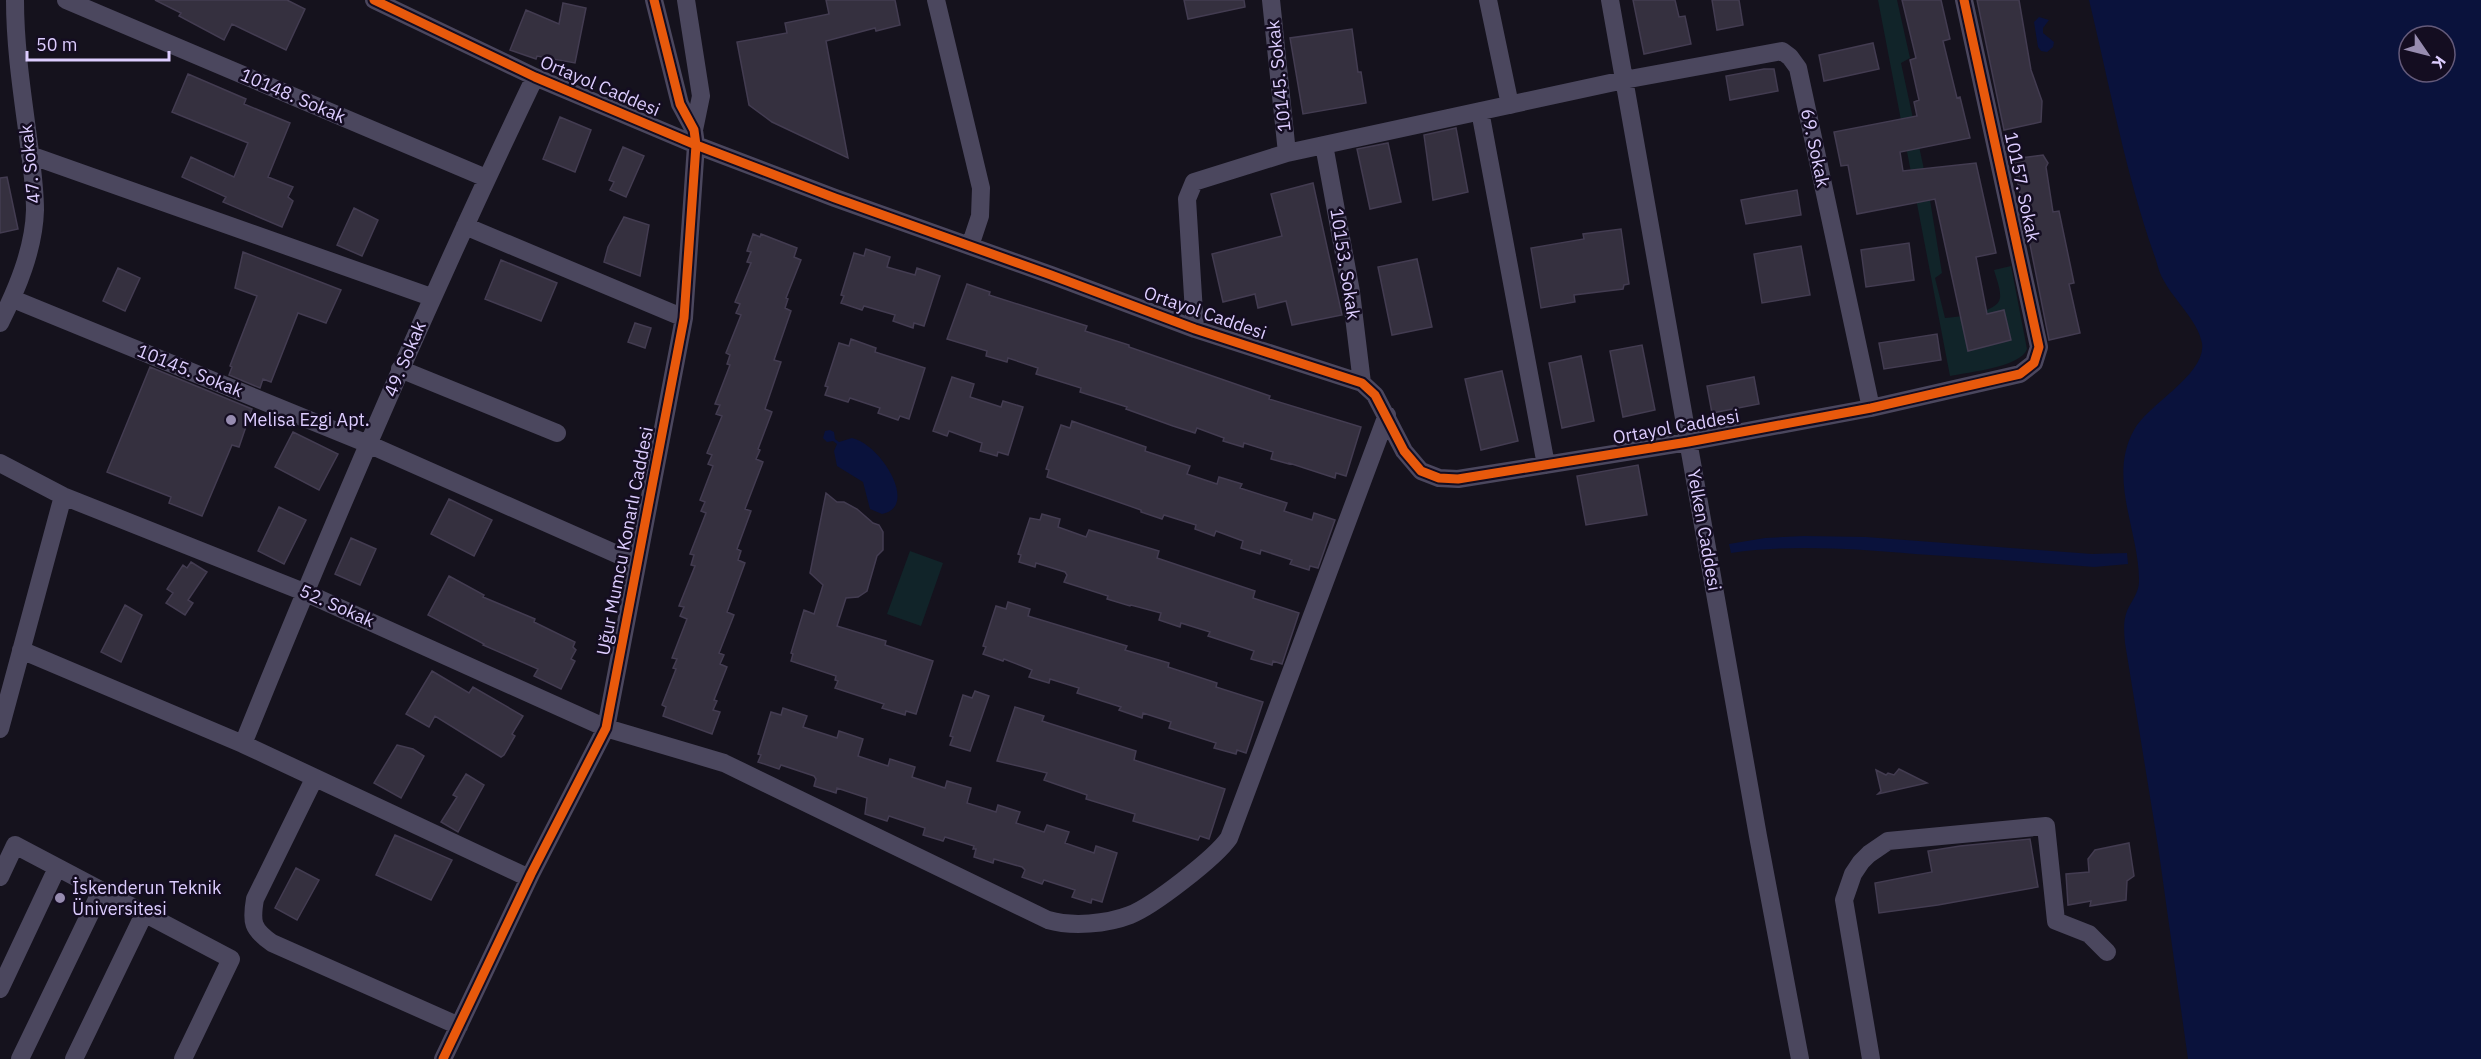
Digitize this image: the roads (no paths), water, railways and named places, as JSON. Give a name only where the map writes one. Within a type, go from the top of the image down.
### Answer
[{"type":"street","name":"47. Sokak","points":[[0,323],[13,299],[30,245],[35,211],[18,63],[15,0]]},
{"type":"street","name":"10148. Sokak","points":[[66,0],[486,178]]},
{"type":"street","name":"Ortayol Caddesi","points":[[374,0],[535,77],[695,138],[835,198],[1196,329],[1362,383],[1375,395],[1404,451],[1421,471],[1439,478],[1458,479],[1688,442],[1871,408],[2020,374]]},
{"type":"street","points":[[654,0],[680,104],[695,138]]},
{"type":"street","name":"Uğur Mumcu Konarlı Caddesi","points":[[443,1059],[529,878],[606,728],[684,318],[695,138],[702,96],[686,0]]},
{"type":"street","points":[[936,0],[981,188],[980,216],[970,246]]},
{"type":"street","name":"10145. Sokak","points":[[1271,0],[1287,153]]},
{"type":"street","points":[[1488,0],[1510,105]]},
{"type":"street","name":"Yelken Caddesi","points":[[1610,0],[1758,836],[1800,1059]]},
{"type":"street","name":"10157. Sokak","points":[[1964,0],[2039,346],[2034,363],[2020,374]]},
{"type":"street","name":"69. Sokak","points":[[1196,329],[1187,199],[1194,182],[1287,153],[1624,80],[1782,51],[1798,68],[1871,408]]},
{"type":"street","name":"49. Sokak","points":[[243,744],[304,592],[431,297],[535,77]]},
{"type":"street","points":[[1480,111],[1546,465]]},
{"type":"street","name":"10153. Sokak","points":[[1324,145],[1351,292],[1362,383]]},
{"type":"street","points":[[30,155],[431,297]]},
{"type":"street","points":[[465,225],[684,318]]},
{"type":"street","name":"10145. Sokak","points":[[13,299],[368,444],[637,563]]},
{"type":"street","points":[[400,369],[557,433]]},
{"type":"street","name":"52. Sokak","points":[[0,463],[63,496],[304,592],[606,728],[724,762],[1048,920],[1078,925],[1130,915],[1213,858],[1229,838],[1387,415]]},
{"type":"street","points":[[0,729],[63,496]]},
{"type":"street","points":[[21,650],[243,744],[529,878]]},
{"type":"street","points":[[314,779],[255,899],[251,919],[262,936],[272,942],[459,1026]]},
{"type":"street","points":[[1871,1059],[1844,900],[1853,874],[1861,862],[1888,841],[2046,826],[2056,921],[2089,934],[2107,952]]},
{"type":"street","points":[[0,877],[15,845],[231,959],[183,1059]]},
{"type":"street","points":[[0,989],[57,868]]},
{"type":"street","points":[[21,1059],[101,891]]},
{"type":"street","points":[[74,1059],[144,914]]},
{"type":"place","name":"Melisa Ezgi Apt.","points":[[231,420]]},
{"type":"place","name":"İskenderun Teknik Üniversitesi","points":[[60,898]]}]
